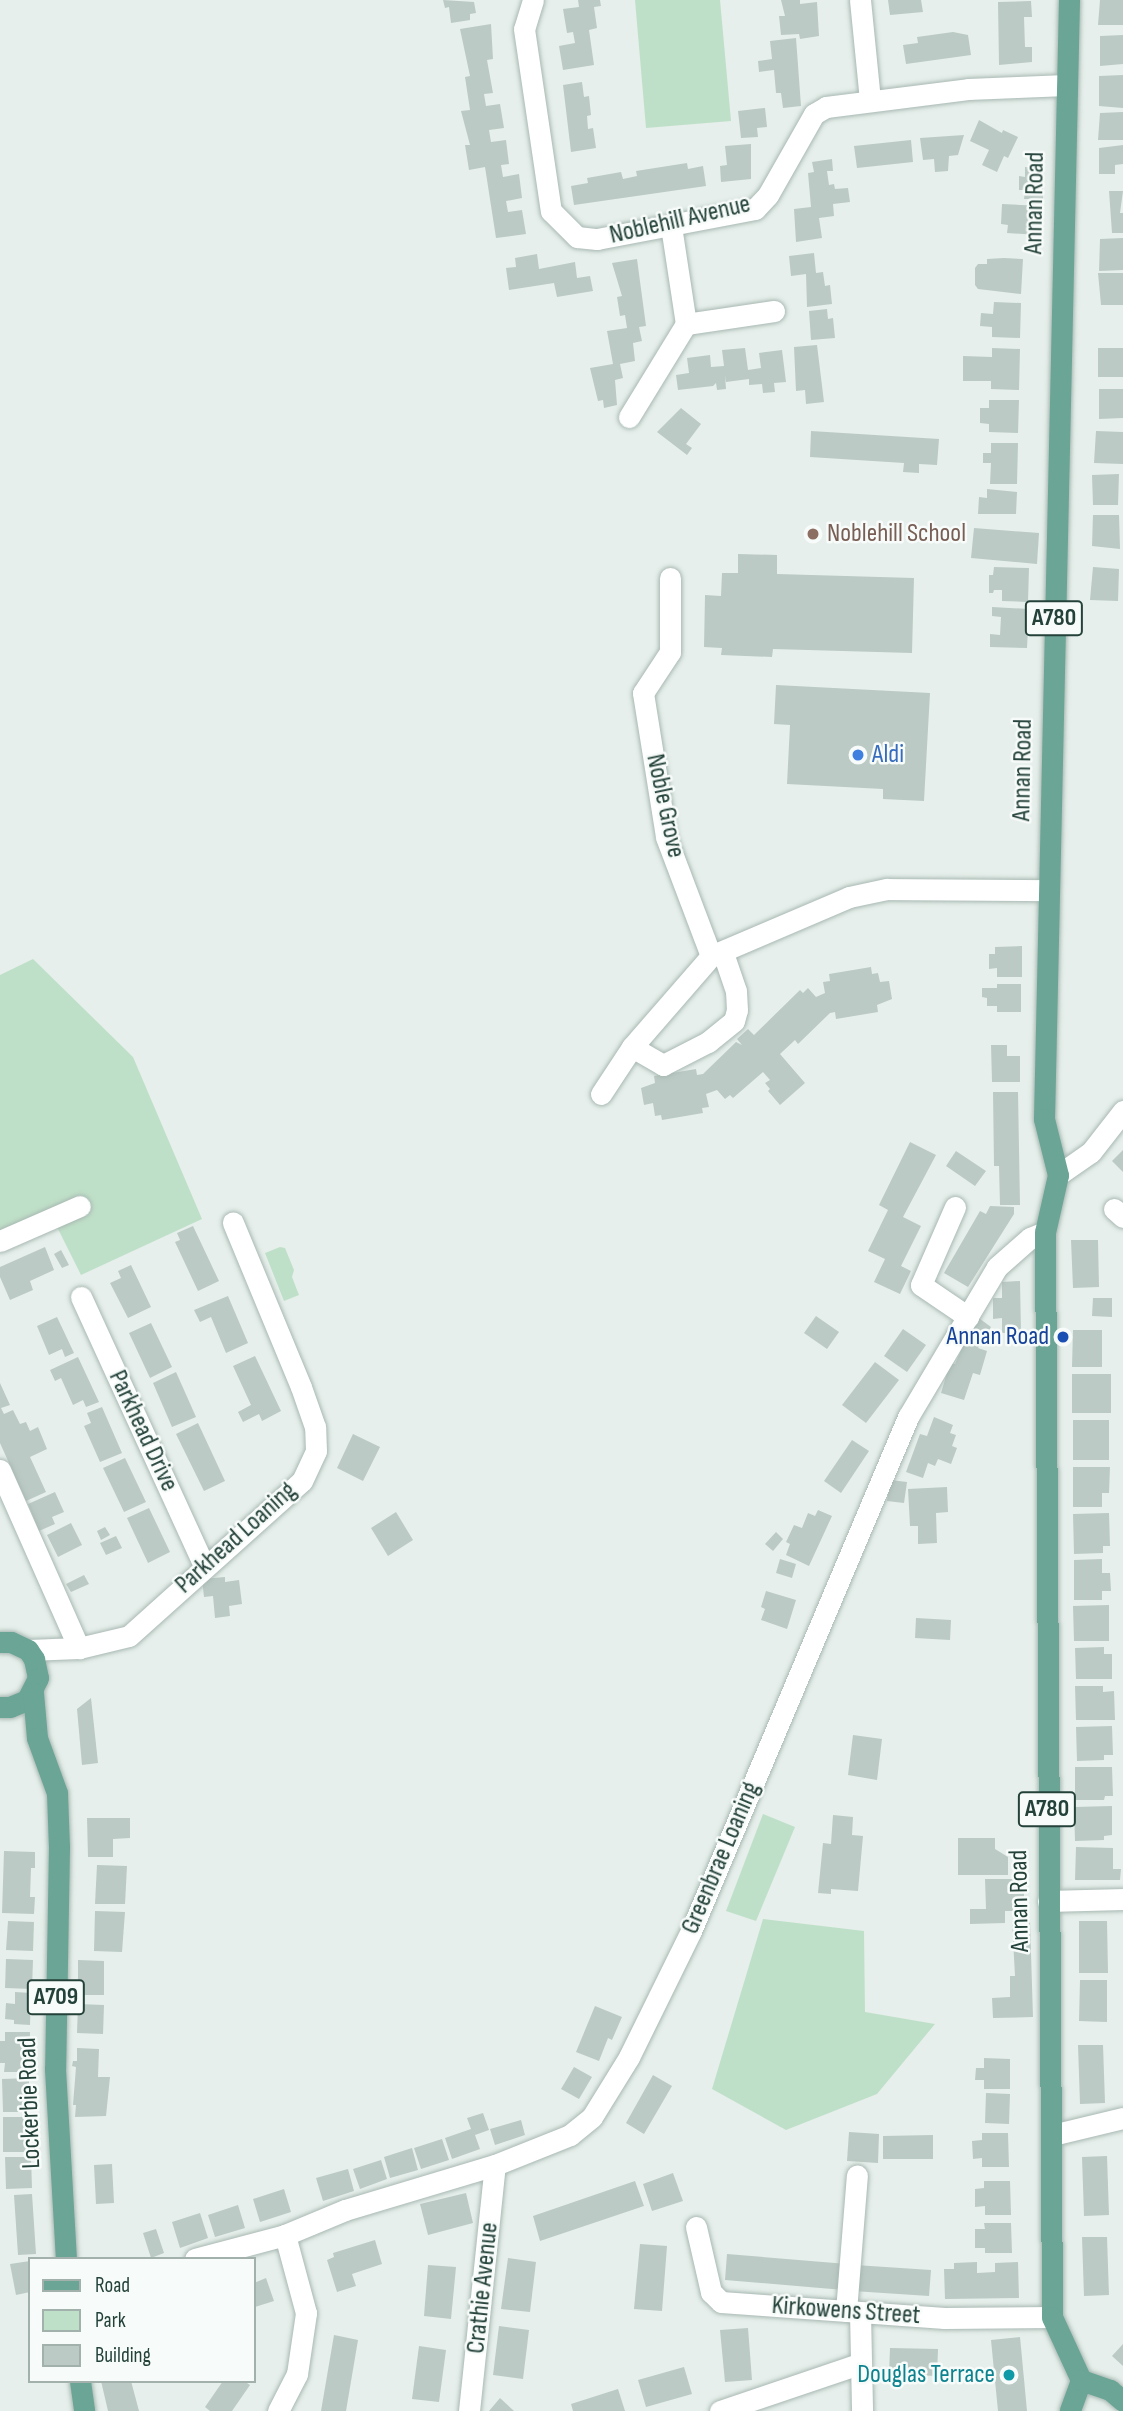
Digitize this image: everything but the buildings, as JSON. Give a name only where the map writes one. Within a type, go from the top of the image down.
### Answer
[{"type":"main road","name":"Annan Road","points":[[1069,0],[1044,1119],[1058,1175],[1045,1232],[1052,2317],[1081,2380]]},
{"type":"main road","points":[[1,1640],[28,1650],[37,1670]]},
{"type":"main road","name":"A709","points":[[0,1707],[19,1704],[33,1693],[37,1670]]},
{"type":"main road","name":"Lockerbie Road","points":[[33,1693],[37,1738],[57,1793],[59,1847],[55,2069],[66,2257]]},
{"type":"main road","name":"Lockerbie Road","points":[[0,1707],[37,1738]]},
{"type":"main road","points":[[1070,2411],[1081,2380],[1110,2390],[1123,2402]]},
{"type":"main road","points":[[80,2383],[84,2411]]},
{"type":"street","name":"Noblehill Avenue","points":[[533,0],[524,29],[551,211],[577,237],[597,239],[755,209],[768,195],[814,114],[826,107],[968,89],[1066,85]]},
{"type":"street","points":[[860,0],[870,100]]},
{"type":"street","points":[[629,417],[686,324],[671,226]]},
{"type":"street","points":[[686,324],[774,311]]},
{"type":"street","name":"Noble Grove","points":[[632,1046],[663,1065],[708,1042],[734,1021],[737,1010],[736,991],[717,955],[666,837],[643,693],[670,652],[670,578]]},
{"type":"street","points":[[601,1094],[632,1046],[717,955],[849,897],[887,889],[1048,890]]},
{"type":"street","points":[[1058,1175],[1091,1152],[1123,1111]]},
{"type":"street","points":[[0,1241],[80,1206]]},
{"type":"street","points":[[955,1207],[921,1285],[968,1317]]},
{"type":"street","name":"Parkhead Loaning","points":[[28,1650],[79,1648],[128,1636],[302,1481],[316,1451],[315,1427],[233,1223]]},
{"type":"street","name":"Greenbrae Loaning","points":[[202,2257],[285,2235],[345,2210],[495,2165],[570,2135],[593,2117],[629,2057],[691,1931],[908,1417],[997,1267],[1030,1238],[1045,1232]]},
{"type":"street","name":"Parkhead Drive","points":[[81,1297],[204,1566]]},
{"type":"street","points":[[0,1471],[79,1648]]},
{"type":"street","name":"Parkhead Loaning","points":[[37,1670],[79,1648]]},
{"type":"street","points":[[1048,1901],[1123,1899]]},
{"type":"street","points":[[1052,2135],[1123,2118]]},
{"type":"street","name":"Crathie Avenue","points":[[469,2411],[495,2165]]},
{"type":"street","points":[[857,2175],[853,2311],[862,2411]]},
{"type":"street","name":"Kirkowens Street","points":[[696,2227],[710,2292],[721,2302],[944,2318],[1052,2317]]},
{"type":"street","points":[[278,2411],[297,2374],[306,2313],[285,2235]]},
{"type":"street","points":[[720,2411],[859,2364]]},
{"type":"green space","points":[[635,0],[720,0],[731,121],[646,128]]},
{"type":"green space","points":[[33,959],[133,1057],[202,1219],[81,1275],[53,1219],[0,1245],[0,975]]},
{"type":"green space","points":[[280,1247],[285,1248],[294,1270],[292,1277],[299,1295],[284,1301],[265,1253]]},
{"type":"green space","points":[[763,1814],[795,1827],[756,1921],[726,1911]]},
{"type":"green space","points":[[763,1919],[864,1931],[865,2012],[935,2024],[877,2094],[786,2130],[712,2089]]},
{"type":"place","name":"Noblehill School","points":[[813,534]]},
{"type":"place","name":"Aldi","points":[[858,755]]},
{"type":"place","name":"Annan Road","points":[[1063,1337]]},
{"type":"place","name":"Douglas Terrace","points":[[1009,2375]]}]
